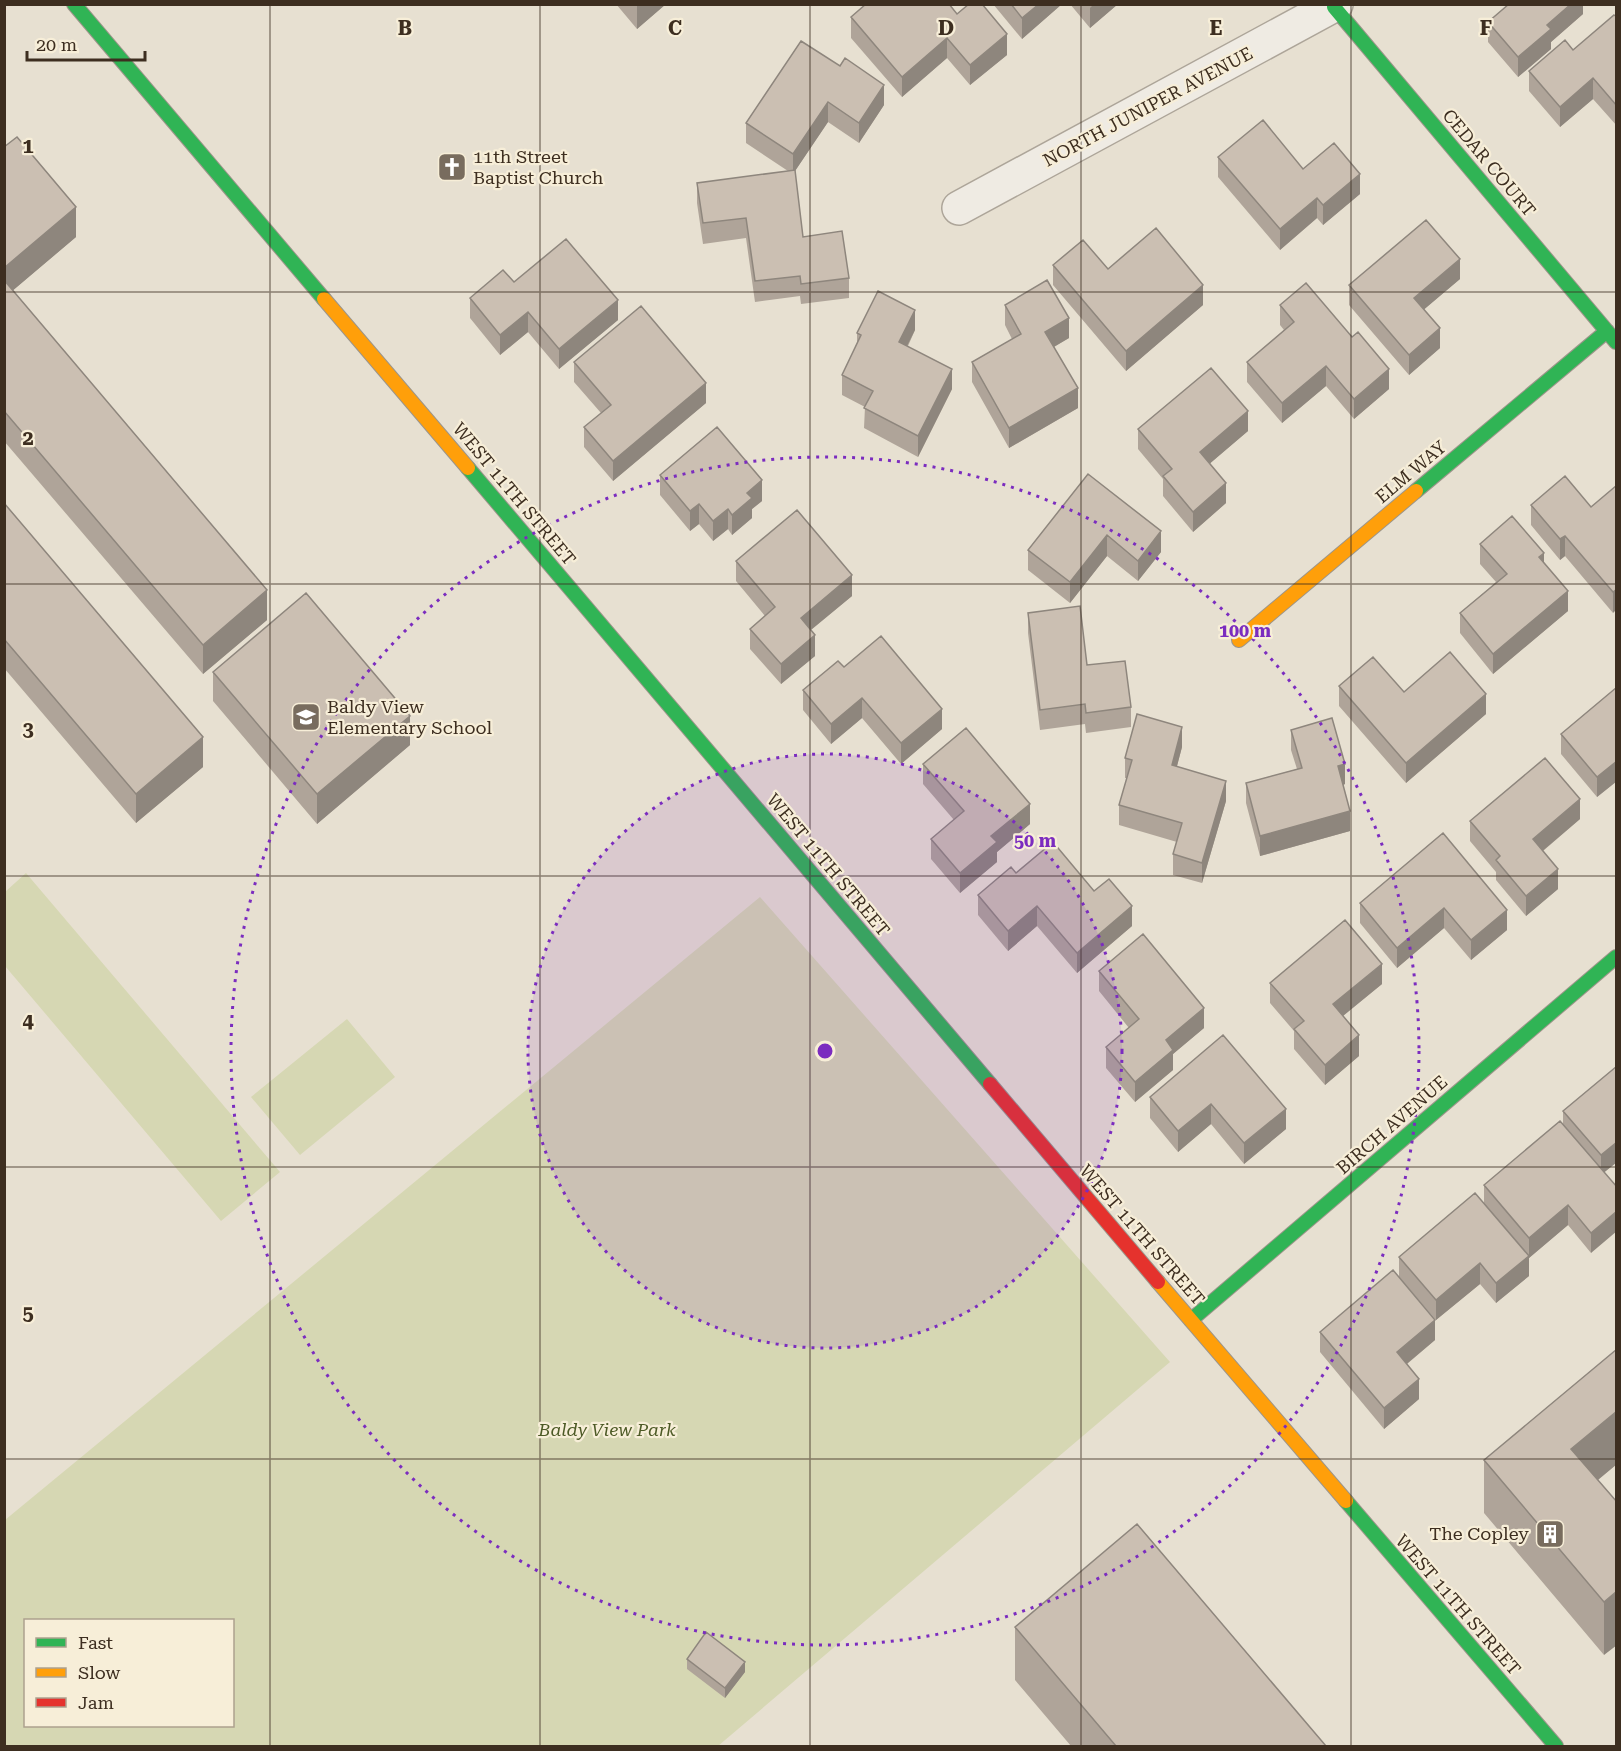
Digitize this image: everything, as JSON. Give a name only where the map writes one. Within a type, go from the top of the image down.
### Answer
[{"type":"street","name":"WEST 11TH STREET","points":[[74,4],[1191,1320],[1556,1746]]},
{"type":"street","name":"NORTH JUNIPER AVENUE","points":[[959,208],[1335,6]]},
{"type":"street","name":"CEDAR COURT","points":[[1335,6],[1617,342]]},
{"type":"street","name":"ELM WAY","points":[[1239,640],[1607,331]]},
{"type":"street","name":"BIRCH AVENUE","points":[[1191,1320],[1617,957]]},
{"type":"green space","points":[[26,873],[280,1172],[221,1221],[5,966],[5,892]]},
{"type":"green space","name":"Baldy View Park","points":[[760,897],[1170,1362],[718,1746],[5,1746],[5,1520]]},
{"type":"green space","points":[[347,1019],[395,1077],[300,1155],[251,1097]]},
{"type":"building","points":[[866,4],[949,4],[957,14],[969,4],[982,4],[1007,34],[970,65],[947,38],[902,77],[851,17]]},
{"type":"building","points":[[1011,4],[1039,4],[1022,18]]},
{"type":"building","points":[[1509,4],[1571,4],[1547,25],[1551,29],[1518,57],[1488,22]]},
{"type":"building","points":[[1614,15],[1617,17],[1617,106],[1593,78],[1560,107],[1529,71],[1565,40],[1573,50]]},
{"type":"building","points":[[801,41],[840,66],[845,58],[884,85],[859,123],[828,102],[793,154],[746,123]]},
{"type":"building","points":[[1263,120],[1303,169],[1334,143],[1360,174],[1323,205],[1317,198],[1280,229],[1218,157]]},
{"type":"building","points":[[17,137],[76,207],[4,268],[4,147]]},
{"type":"building","points":[[795,170],[803,237],[842,231],[849,278],[801,284],[800,276],[755,281],[746,218],[703,223],[697,183]]},
{"type":"building","points":[[1426,220],[1460,259],[1414,298],[1440,328],[1409,355],[1349,285]]},
{"type":"building","points":[[1156,228],[1203,285],[1126,351],[1053,265],[1083,240],[1108,269]]},
{"type":"building","points":[[566,239],[618,300],[559,349],[528,312],[500,335],[470,298],[503,270],[514,282]]},
{"type":"building","points":[[4,280],[267,590],[203,645],[4,411]]},
{"type":"building","points":[[1047,280],[1069,318],[1045,332],[1078,388],[1009,428],[972,362],[1021,334],[1005,305]]},
{"type":"building","points":[[1306,283],[1352,337],[1358,332],[1389,369],[1354,399],[1326,366],[1282,403],[1247,362],[1294,322],[1280,305]]},
{"type":"building","points":[[878,291],[915,310],[899,342],[952,369],[918,436],[864,408],[873,391],[842,375],[861,335],[857,333]]},
{"type":"building","points":[[641,306],[706,383],[613,461],[584,427],[611,405],[574,362]]},
{"type":"building","points":[[1211,368],[1248,411],[1200,452],[1226,483],[1193,512],[1163,476],[1172,469],[1138,429]]},
{"type":"building","points":[[717,427],[762,480],[747,493],[752,498],[732,515],[728,509],[713,521],[699,504],[690,511],[660,475]]},
{"type":"building","points":[[1088,474],[1161,531],[1138,561],[1107,535],[1070,582],[1028,550]]},
{"type":"building","points":[[1565,476],[1591,507],[1617,485],[1617,589],[1613,592],[1565,536],[1560,539],[1531,505]]},
{"type":"building","points":[[4,503],[203,737],[136,794],[4,639]]},
{"type":"building","points":[[797,510],[852,575],[801,618],[815,635],[781,664],[750,629],[775,607],[736,561]]},
{"type":"building","points":[[1512,516],[1544,553],[1539,557],[1568,591],[1493,654],[1460,613],[1507,574],[1480,544]]},
{"type":"building","points":[[306,593],[410,716],[317,794],[213,672]]},
{"type":"building","points":[[1080,606],[1087,665],[1125,661],[1131,707],[1086,713],[1085,704],[1040,710],[1028,613]]},
{"type":"building","points":[[881,636],[942,709],[901,743],[862,698],[831,724],[803,690],[838,661],[844,667]]},
{"type":"building","points":[[1450,652],[1486,694],[1406,763],[1339,686],[1373,657],[1404,692]]},
{"type":"building","points":[[1617,687],[1617,761],[1597,777],[1561,734]]},
{"type":"building","points":[[1137,714],[1182,727],[1172,765],[1226,781],[1202,863],[1173,854],[1182,823],[1119,805],[1132,760],[1125,758]]},
{"type":"building","points":[[1332,718],[1345,764],[1338,766],[1350,811],[1260,836],[1246,783],[1302,768],[1291,730]]},
{"type":"building","points":[[966,728],[1030,804],[991,836],[997,842],[960,873],[931,839],[964,811],[923,764]]},
{"type":"building","points":[[1545,758],[1580,799],[1533,839],[1558,869],[1526,896],[1496,860],[1500,856],[1470,821]]},
{"type":"building","points":[[1443,833],[1507,910],[1471,940],[1444,908],[1397,948],[1360,903]]},
{"type":"building","points":[[1053,842],[1094,891],[1109,879],[1132,906],[1077,953],[1037,906],[1008,931],[978,895],[1011,867],[1016,873]]},
{"type":"building","points":[[1345,920],[1382,964],[1333,1004],[1359,1035],[1325,1065],[1294,1029],[1304,1021],[1270,983]]},
{"type":"building","points":[[1143,934],[1204,1008],[1166,1040],[1173,1050],[1135,1082],[1106,1047],[1139,1019],[1099,971]]},
{"type":"building","points":[[1223,1035],[1286,1109],[1244,1143],[1211,1104],[1178,1131],[1150,1097]]},
{"type":"building","points":[[1617,1066],[1617,1142],[1601,1155],[1563,1111]]},
{"type":"building","points":[[1560,1121],[1617,1187],[1617,1211],[1591,1233],[1568,1205],[1529,1238],[1484,1185]]},
{"type":"building","points":[[1475,1193],[1529,1256],[1496,1283],[1480,1263],[1436,1300],[1399,1257]]},
{"type":"building","points":[[1393,1270],[1435,1320],[1397,1352],[1419,1379],[1384,1408],[1320,1332]]},
{"type":"building","points":[[1617,1349],[1617,1411],[1571,1449],[1617,1502],[1617,1591],[1604,1602],[1484,1460]]},
{"type":"building","points":[[1137,1524],[1326,1746],[1116,1746],[1015,1627]]},
{"type":"building","points":[[706,1632],[745,1662],[725,1688],[687,1659]]},
{"type":"traffic: fast","points":[[74,4],[324,299]]},
{"type":"traffic: fast","points":[[1334,7],[1616,342]]},
{"type":"traffic: fast","points":[[1416,491],[1607,331]]},
{"type":"traffic: fast","points":[[468,468],[990,1084]]},
{"type":"traffic: fast","points":[[1191,1320],[1616,957]]},
{"type":"traffic: fast","points":[[1346,1501],[1556,1746]]},
{"type":"traffic: slow","points":[[324,299],[468,468]]},
{"type":"traffic: slow","points":[[1239,640],[1416,491]]},
{"type":"traffic: slow","points":[[1158,1282],[1346,1501]]},
{"type":"traffic: jam","points":[[990,1084],[1158,1282]]},
{"type":"place","name":"11th Street Baptist Church","points":[[452,167]]},
{"type":"place","name":"Baldy View Elementary School","points":[[306,717]]},
{"type":"place","name":"The Copley","points":[[1550,1534]]}]
